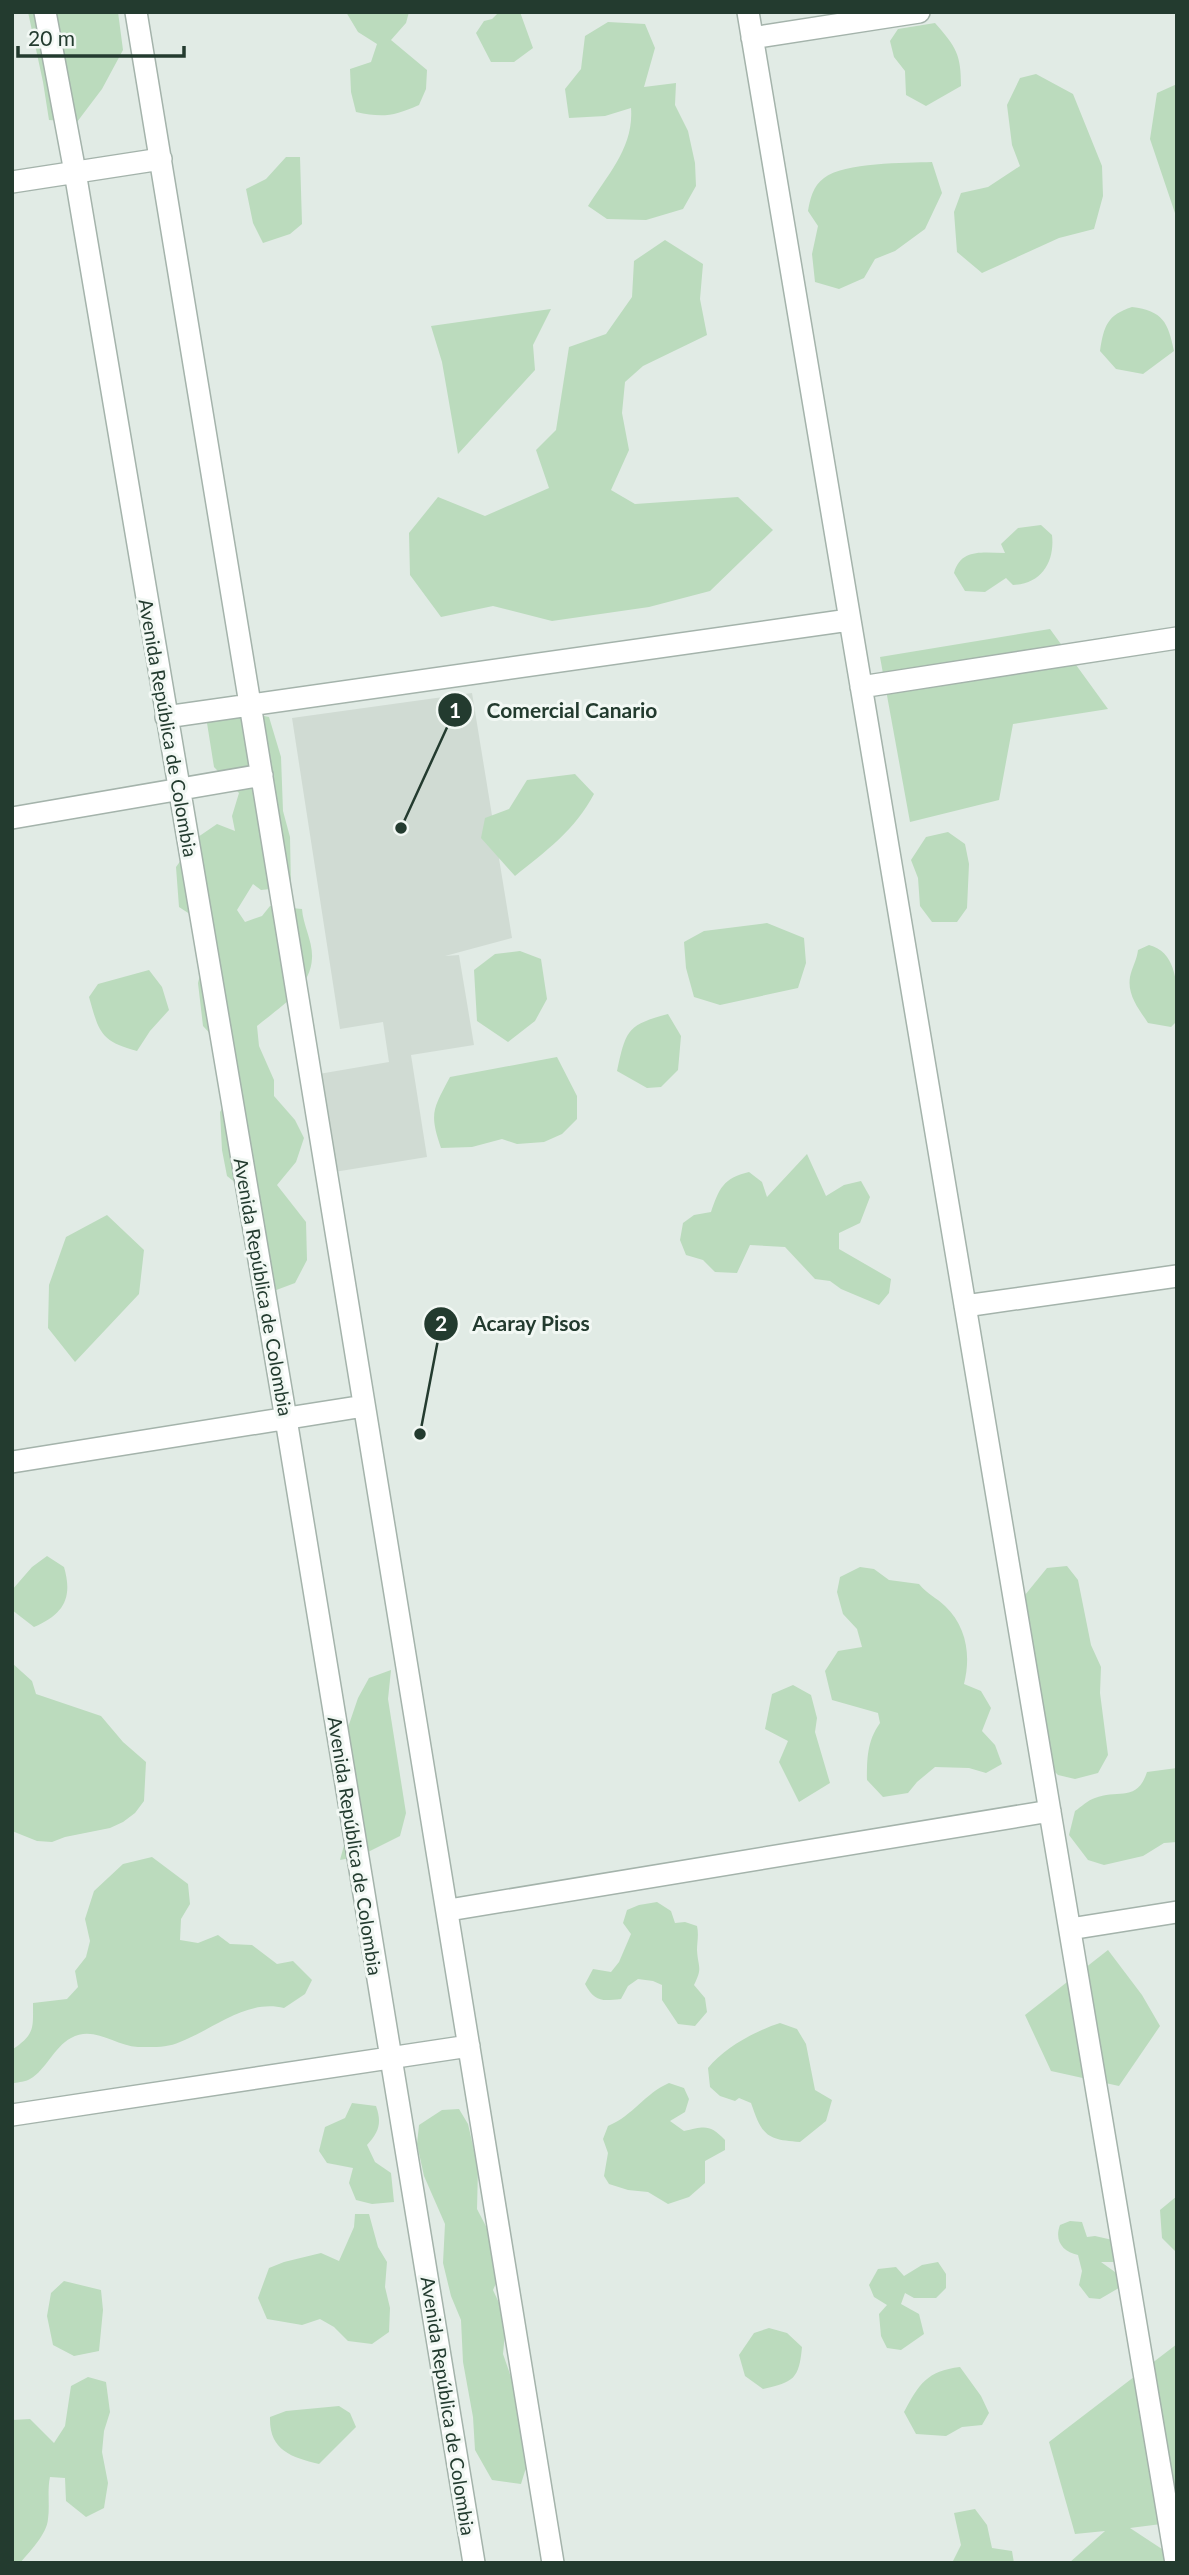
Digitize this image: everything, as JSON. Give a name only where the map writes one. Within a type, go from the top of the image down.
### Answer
[{"type":"street","name":"Avenida República de Colombia","points":[[46,12],[286,1419],[474,2563]]},
{"type":"street","points":[[136,12],[313,1075],[364,1406],[449,1910],[553,2563]]},
{"type":"street","points":[[748,12],[1175,2551]]},
{"type":"street","points":[[752,38],[919,12]]},
{"type":"street","points":[[12,182],[161,159]]},
{"type":"street","points":[[166,717],[849,620]]},
{"type":"street","points":[[860,687],[1177,638]]},
{"type":"street","points":[[12,818],[262,775]]},
{"type":"street","points":[[965,1306],[1177,1276]]},
{"type":"street","points":[[12,1462],[364,1406]]},
{"type":"street","points":[[449,1910],[1049,1811]]},
{"type":"street","points":[[1070,1929],[1177,1912]]},
{"type":"street","points":[[12,2115],[469,2046]]},
{"type":"shaded area","points":[[472,693],[512,938],[445,956],[459,955],[474,1045],[411,1055],[427,1157],[328,1173],[313,1075],[389,1062],[383,1022],[340,1029],[292,718]]},
{"type":"green space","points":[[28,12],[118,12],[123,50],[102,89],[77,122],[49,120]]},
{"type":"green space","points":[[346,12],[409,12],[406,23],[391,40],[427,70],[426,89],[419,105],[388,115],[356,112],[351,92],[350,69],[371,62],[377,44],[358,32]]},
{"type":"green space","points":[[499,12],[520,12],[533,48],[514,62],[491,62],[476,33],[484,21],[492,19]]},
{"type":"green space","points":[[608,22],[645,24],[655,48],[644,87],[676,83],[675,105],[688,131],[695,163],[696,186],[683,209],[646,220],[607,219],[588,206],[624,148],[631,122],[631,108],[605,116],[569,118],[565,89],[581,69],[585,36]]},
{"type":"green space","points":[[935,23],[956,52],[961,86],[926,106],[906,95],[905,71],[894,57],[890,41],[898,29]]},
{"type":"green space","points":[[1036,74],[1073,94],[1102,166],[1103,196],[1094,229],[1059,238],[982,273],[957,252],[954,212],[961,193],[988,187],[1020,166],[1012,145],[1007,105],[1020,78]]},
{"type":"green space","points":[[1177,84],[1177,219],[1150,139],[1157,93]]},
{"type":"green space","points":[[286,157],[300,157],[302,224],[290,234],[263,243],[253,223],[246,189],[266,179]]},
{"type":"green space","points":[[932,162],[942,193],[925,229],[895,251],[875,259],[864,278],[839,289],[815,282],[812,254],[818,226],[808,211],[820,181],[833,173],[860,166]]},
{"type":"green space","points":[[665,240],[703,264],[700,299],[707,335],[643,366],[625,382],[622,413],[629,450],[611,490],[635,504],[738,497],[773,530],[710,591],[649,607],[552,621],[493,606],[441,617],[410,575],[409,533],[438,497],[485,516],[549,488],[536,450],[556,430],[569,347],[606,334],[632,297],[634,261]]},
{"type":"green space","points":[[1132,307],[1151,311],[1162,320],[1169,332],[1174,351],[1143,374],[1116,369],[1100,351],[1108,323],[1117,314]]},
{"type":"green space","points":[[551,309],[533,345],[535,370],[458,454],[442,362],[431,326]]},
{"type":"green space","points":[[1041,525],[1052,535],[1052,545],[1049,562],[1039,576],[1023,584],[1013,585],[1006,578],[985,592],[965,591],[954,573],[962,559],[981,553],[1005,553],[1001,544],[1018,528]]},
{"type":"green space","points":[[1050,629],[1108,709],[1013,724],[999,800],[910,822],[880,657]]},
{"type":"green space","points":[[220,707],[269,717],[281,757],[283,811],[290,837],[291,887],[261,890],[253,884],[237,910],[245,922],[262,916],[270,906],[302,909],[312,952],[310,969],[300,988],[257,1026],[259,1046],[274,1080],[274,1096],[295,1120],[304,1138],[296,1162],[277,1185],[306,1222],[307,1260],[295,1283],[271,1292],[250,1194],[227,1176],[222,1150],[220,1112],[234,1091],[229,1054],[203,1026],[198,983],[208,943],[208,926],[179,907],[176,867],[198,837],[217,824],[235,831],[232,816],[239,793],[214,767],[207,723]]},
{"type":"green space","points":[[575,774],[594,794],[569,829],[515,876],[481,838],[485,818],[509,809],[527,780]]},
{"type":"green space","points":[[948,832],[965,844],[969,864],[967,908],[957,922],[932,922],[920,906],[918,878],[911,860],[926,837]]},
{"type":"green space","points":[[767,923],[804,938],[806,963],[798,988],[720,1005],[694,997],[686,968],[684,942],[704,931]]},
{"type":"green space","points":[[1149,945],[1167,957],[1175,977],[1177,1021],[1171,1027],[1148,1023],[1134,1002],[1130,990],[1130,977],[1138,950]]},
{"type":"green space","points":[[520,951],[541,959],[547,999],[535,1021],[508,1042],[477,1021],[474,970],[495,954]]},
{"type":"green space","points":[[149,970],[162,987],[169,1010],[137,1051],[108,1039],[99,1027],[89,997],[98,984]]},
{"type":"green space","points":[[668,1014],[681,1036],[678,1070],[661,1087],[647,1088],[617,1071],[623,1046],[630,1031],[636,1026]]},
{"type":"green space","points":[[557,1057],[577,1096],[577,1119],[562,1134],[544,1142],[517,1144],[502,1139],[472,1147],[441,1148],[435,1127],[435,1111],[450,1077]]},
{"type":"green space","points":[[807,1154],[826,1196],[844,1185],[861,1181],[870,1197],[860,1223],[839,1233],[839,1249],[891,1279],[889,1293],[879,1305],[841,1289],[830,1281],[815,1279],[785,1247],[750,1245],[737,1273],[715,1272],[703,1260],[686,1255],[680,1240],[683,1223],[694,1215],[711,1212],[720,1191],[728,1181],[749,1172],[762,1182],[767,1197]]},
{"type":"green space","points":[[107,1215],[144,1250],[139,1294],[75,1362],[48,1328],[49,1285],[66,1237]]},
{"type":"green space","points":[[47,1556],[64,1567],[67,1578],[66,1596],[64,1604],[53,1616],[34,1627],[12,1610],[12,1590],[32,1567]]},
{"type":"green space","points":[[1067,1566],[1078,1580],[1091,1645],[1101,1667],[1100,1693],[1108,1755],[1098,1773],[1075,1779],[1058,1775],[1038,1755],[1029,1646],[1032,1635],[1025,1595],[1047,1568]]},
{"type":"green space","points":[[860,1567],[874,1569],[889,1580],[919,1584],[952,1614],[963,1633],[967,1653],[964,1684],[981,1691],[991,1708],[982,1731],[995,1745],[1002,1764],[986,1773],[969,1768],[935,1767],[908,1793],[883,1797],[867,1780],[870,1743],[880,1723],[878,1713],[832,1700],[825,1671],[838,1651],[862,1647],[857,1629],[843,1614],[837,1592],[840,1577]]},
{"type":"green space","points":[[12,1663],[32,1681],[36,1694],[101,1716],[123,1742],[146,1762],[144,1801],[135,1813],[110,1828],[52,1842],[37,1841],[12,1831]]},
{"type":"green space","points":[[391,1670],[388,1699],[406,1813],[400,1836],[360,1856],[340,1860],[346,1838],[342,1745],[358,1698],[369,1678]]},
{"type":"green space","points":[[793,1685],[811,1695],[817,1718],[815,1732],[830,1783],[799,1802],[779,1762],[788,1741],[765,1729],[772,1694]]},
{"type":"green space","points":[[1177,1768],[1177,1842],[1164,1843],[1143,1856],[1104,1865],[1088,1860],[1069,1835],[1075,1811],[1095,1798],[1126,1793],[1138,1788],[1147,1772]]},
{"type":"green space","points":[[152,1857],[188,1884],[190,1904],[181,1919],[180,1940],[198,1943],[218,1935],[230,1944],[252,1945],[277,1964],[293,1961],[312,1980],[305,1994],[284,2008],[270,2006],[243,2011],[170,2045],[129,2046],[96,2035],[80,2035],[65,2042],[36,2075],[26,2081],[14,2083],[12,2050],[29,2035],[33,2003],[67,1999],[78,1987],[75,1971],[86,1957],[90,1941],[85,1919],[94,1891],[123,1864]]},
{"type":"green space","points":[[657,1902],[671,1911],[675,1923],[685,1922],[697,1926],[699,1971],[694,1985],[705,1998],[707,2012],[695,2026],[678,2024],[662,2000],[662,1985],[653,1981],[638,1979],[628,1986],[621,1999],[608,2000],[596,1997],[585,1984],[593,1969],[611,1972],[619,1962],[631,1934],[623,1923],[627,1910]]},
{"type":"green space","points":[[1108,1950],[1142,1995],[1160,2026],[1119,2086],[1051,2071],[1025,2015]]},
{"type":"green space","points":[[780,2023],[797,2029],[806,2044],[815,2090],[832,2100],[826,2121],[800,2142],[780,2140],[767,2134],[762,2129],[751,2103],[739,2098],[735,2101],[720,2096],[710,2087],[708,2068],[722,2054],[741,2041]]},
{"type":"green space","points":[[669,2083],[684,2088],[689,2099],[685,2112],[670,2121],[684,2131],[702,2127],[715,2131],[725,2140],[725,2150],[705,2161],[705,2183],[689,2197],[668,2204],[648,2192],[609,2184],[604,2176],[608,2153],[603,2139],[608,2126]]},
{"type":"green space","points":[[352,2103],[376,2106],[378,2127],[367,2145],[375,2162],[391,2173],[394,2202],[372,2204],[356,2200],[349,2183],[353,2168],[327,2163],[319,2151],[325,2127],[345,2118]]},
{"type":"green space","points":[[459,2109],[468,2124],[478,2168],[477,2209],[505,2263],[493,2290],[499,2303],[505,2333],[503,2354],[513,2383],[517,2415],[535,2451],[521,2484],[492,2480],[475,2450],[473,2417],[463,2362],[461,2320],[451,2296],[443,2263],[445,2224],[424,2176],[417,2144],[419,2125],[442,2110]]},
{"type":"green space","points":[[1177,2196],[1177,2253],[1162,2238],[1160,2210]]},
{"type":"green space","points":[[355,2214],[369,2214],[378,2247],[387,2262],[385,2287],[390,2308],[389,2332],[372,2344],[348,2341],[334,2327],[320,2319],[302,2325],[267,2319],[258,2298],[269,2268],[321,2253],[339,2261],[354,2227]]},
{"type":"green space","points":[[1070,2221],[1082,2222],[1087,2237],[1117,2241],[1118,2262],[1101,2262],[1129,2282],[1100,2299],[1089,2298],[1079,2285],[1082,2271],[1078,2255],[1068,2251],[1059,2241],[1060,2225]]},
{"type":"green space","points":[[938,2262],[946,2274],[946,2288],[936,2298],[914,2298],[905,2293],[901,2304],[919,2314],[924,2334],[901,2350],[887,2348],[881,2336],[879,2314],[887,2305],[874,2297],[869,2285],[878,2269],[896,2267],[904,2276],[922,2265]]},
{"type":"green space","points":[[64,2281],[101,2290],[103,2310],[99,2351],[74,2356],[53,2345],[47,2316],[51,2293]]},
{"type":"green space","points":[[769,2328],[787,2333],[802,2347],[797,2373],[782,2384],[763,2389],[745,2376],[739,2355],[754,2333]]},
{"type":"green space","points":[[1177,2344],[1177,2522],[1130,2528],[1168,2553],[1177,2563],[1069,2563],[1105,2531],[1075,2534],[1049,2442]]},
{"type":"green space","points":[[960,2367],[981,2396],[989,2413],[982,2425],[962,2427],[946,2436],[916,2434],[904,2412],[914,2394],[932,2376]]},
{"type":"green space","points":[[88,2377],[106,2382],[110,2412],[104,2431],[102,2452],[108,2483],[104,2508],[86,2517],[66,2501],[65,2478],[50,2477],[49,2514],[45,2531],[20,2563],[12,2563],[12,2420],[30,2419],[54,2443],[65,2426],[71,2386]]},
{"type":"green space","points":[[339,2406],[350,2413],[356,2427],[319,2464],[291,2455],[278,2445],[273,2437],[270,2417],[286,2411]]},
{"type":"green space","points":[[975,2509],[987,2525],[992,2548],[1012,2551],[1014,2563],[942,2563],[953,2561],[961,2545],[954,2513]]},
{"type":"place","name":"Comercial Canario","points":[[401,828]]},
{"type":"place","name":"Acaray Pisos","points":[[420,1434]]}]
